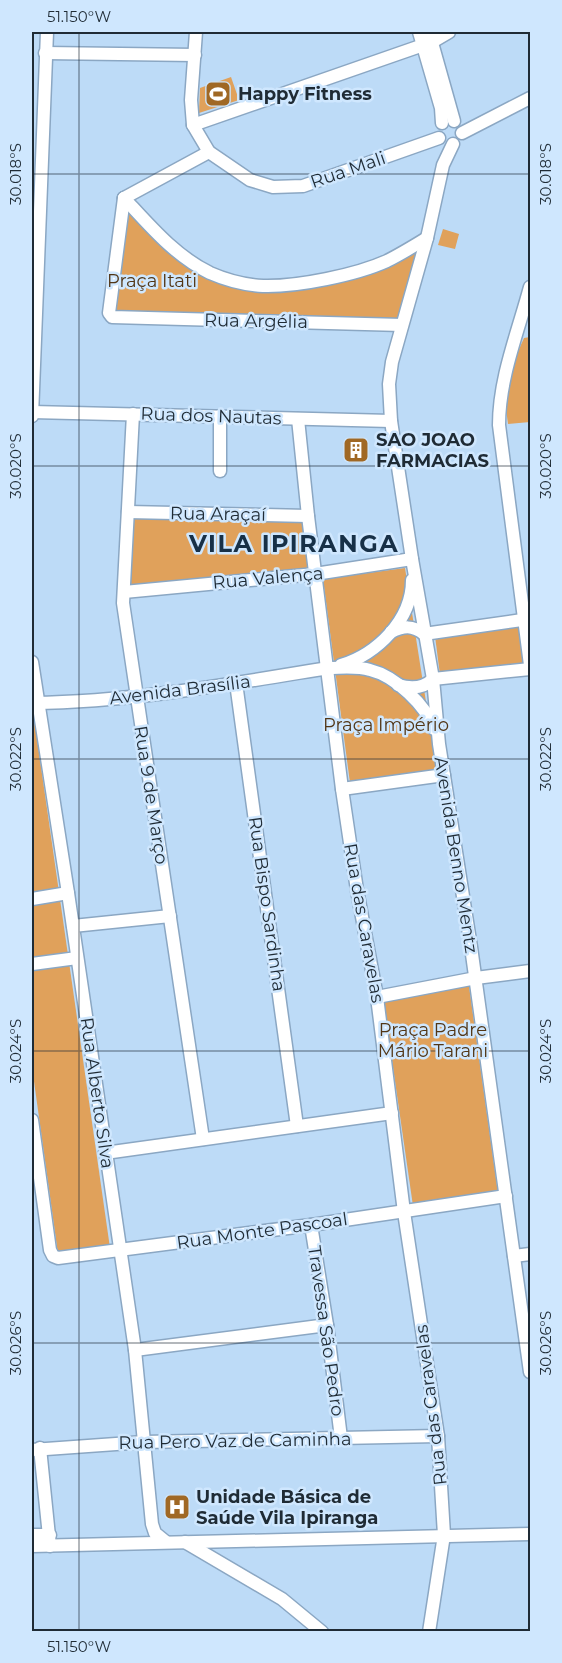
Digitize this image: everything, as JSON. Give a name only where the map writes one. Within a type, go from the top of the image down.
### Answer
[{"type":"street","points":[[32,414],[47,32]]},
{"type":"street","name":"Rua Mali","points":[[196,32],[191,106],[193,125],[209,152],[250,180],[273,187],[303,186],[444,141]]},
{"type":"street","points":[[419,32],[428,39],[448,122]]},
{"type":"street","points":[[193,125],[449,32]]},
{"type":"street","points":[[45,53],[195,55]]},
{"type":"street","points":[[462,133],[531,98]]},
{"type":"street","points":[[448,122],[460,126],[462,133],[459,140],[444,141],[438,130],[448,122]]},
{"type":"street","name":"Avenida Benno Mentz","points":[[444,141],[444,165],[427,238],[392,362],[389,384],[391,421],[433,679],[439,744],[476,978],[531,1372]]},
{"type":"street","points":[[209,152],[124,198],[163,240],[210,273],[226,279],[264,286],[309,282],[388,261],[427,238]]},
{"type":"street","name":"Rua Argélia","points":[[124,198],[110,316],[402,325]]},
{"type":"street","points":[[397,685],[418,687],[433,679],[531,667],[527,619],[500,425],[501,393],[524,333],[531,287]]},
{"type":"street","name":"Rua dos Nautas","points":[[32,414],[133,414],[391,421]]},
{"type":"street","name":"Rua 9 de Março","points":[[133,414],[123,603],[203,1139]]},
{"type":"street","points":[[220,416],[220,471]]},
{"type":"street","name":"Rua das Caravelas","points":[[298,418],[342,789],[357,890],[377,997],[404,1212],[438,1436],[444,1535],[429,1632]]},
{"type":"street","name":"Rua Araçaí","points":[[128,512],[308,516]]},
{"type":"street","name":"Rua Valença","points":[[124,592],[315,574],[412,559]]},
{"type":"street","name":"Avenida Brasília","points":[[34,703],[69,703],[136,697],[236,683],[351,662],[380,644],[401,616],[412,585],[412,559]]},
{"type":"street","points":[[391,632],[409,626],[424,634],[527,619]]},
{"type":"street","points":[[380,644],[375,659],[380,673]]},
{"type":"street","name":"Rua Alberto Silva","points":[[32,662],[34,703],[68,893],[135,1350],[152,1524]]},
{"type":"street","name":"Avenida Brasília","points":[[328,668],[352,667],[380,673],[425,711],[439,744]]},
{"type":"street","name":"Rua Bispo Sardinha","points":[[236,683],[297,1126]]},
{"type":"street","points":[[342,789],[444,775]]},
{"type":"street","points":[[32,898],[68,893]]},
{"type":"street","points":[[73,926],[170,916]]},
{"type":"street","points":[[32,964],[77,958]]},
{"type":"street","points":[[377,997],[476,978],[531,971]]},
{"type":"street","points":[[105,1153],[392,1113]]},
{"type":"street","name":"Rua Monte Pascoal","points":[[32,1120],[50,1250],[58,1258],[404,1212]]},
{"type":"street","points":[[404,1212],[506,1196]]},
{"type":"street","name":"Travessa São Pedro","points":[[311,1225],[327,1325],[341,1438]]},
{"type":"street","points":[[514,1256],[531,1254]]},
{"type":"street","points":[[135,1350],[327,1325]]},
{"type":"street","name":"Rua Pero Vaz de Caminha","points":[[36,1449],[144,1442],[438,1436]]},
{"type":"street","points":[[36,1449],[50,1540]]},
{"type":"street","points":[[152,1524],[155,1533],[166,1542]]},
{"type":"street","points":[[142,1543],[149,1534],[152,1524]]},
{"type":"street","points":[[32,1535],[50,1540],[142,1543],[531,1534]]},
{"type":"street","points":[[32,1546],[50,1540]]},
{"type":"street","points":[[185,1541],[282,1599],[322,1632]]},
{"type":"green space","name":"Happy Fitness","points":[[231,77],[239,100],[199,113],[200,88]]},
{"type":"green space","name":"Praça Itati","points":[[125,202],[160,242],[234,285],[310,284],[418,248],[397,322],[111,316]]},
{"type":"green space","points":[[443,229],[459,234],[455,249],[438,245]]},
{"type":"green space","points":[[530,337],[530,422],[508,424],[506,409],[512,365],[524,338]]},
{"type":"green space","points":[[130,515],[304,518],[312,572],[126,588]]},
{"type":"green space","name":"Praça Império","points":[[405,568],[437,772],[350,783],[323,579]]},
{"type":"green space","points":[[530,624],[530,663],[440,675],[435,636]]},
{"type":"green space","points":[[32,704],[110,1248],[58,1254],[32,1067]]},
{"type":"green space","name":"Praça Padre Mário Tarani","points":[[469,986],[498,1193],[413,1206],[383,998]]},
{"type":"place","name":"Happy Fitness","points":[[218,94]]},
{"type":"place","name":"SAO JOAO FARMACIAS","points":[[356,450]]},
{"type":"place","name":"Unidade Básica de Saúde Vila Ipiranga","points":[[177,1507]]},
{"type":"district","name":"VILA IPIRANGA","points":[[294,544]]}]
